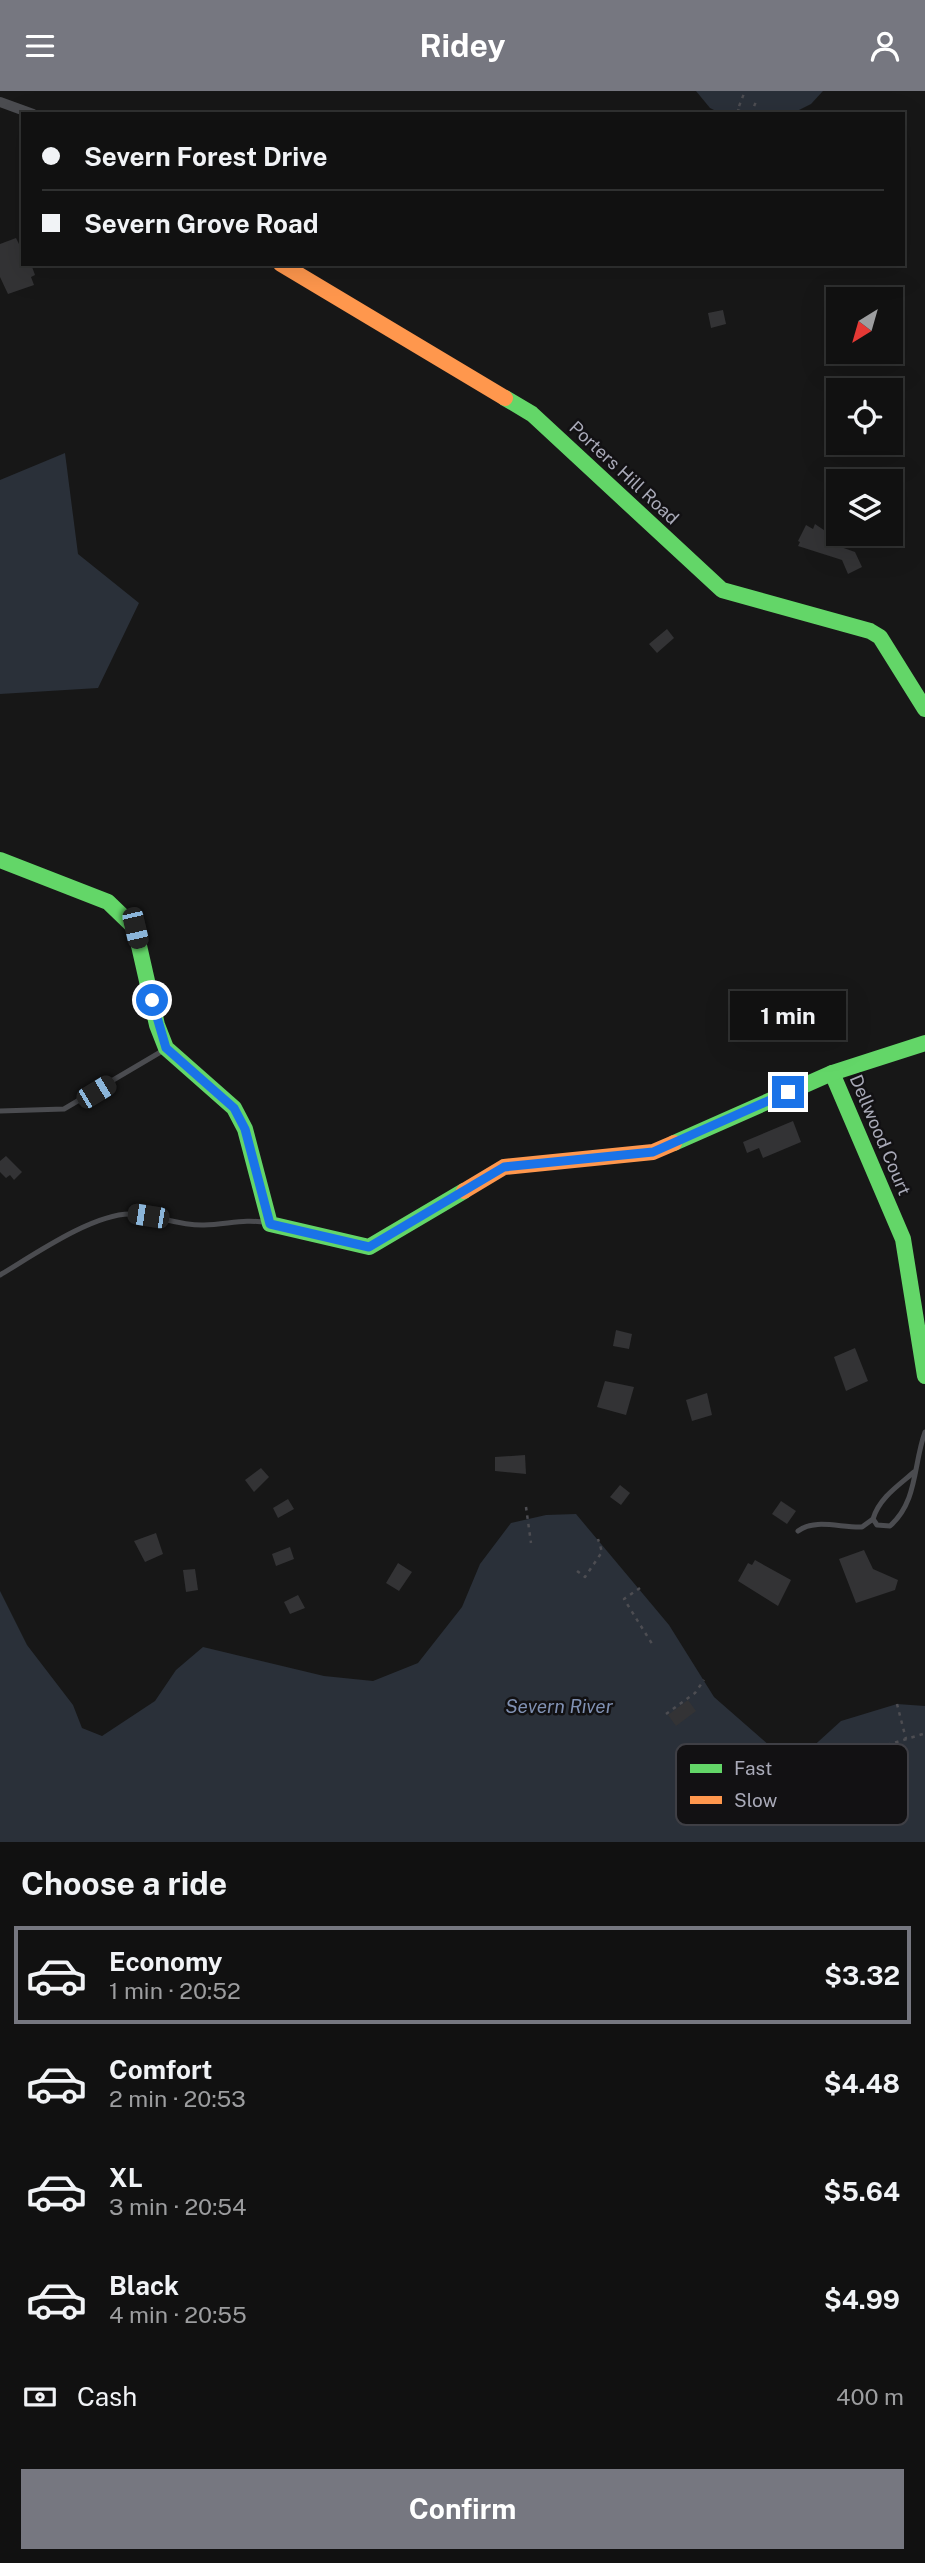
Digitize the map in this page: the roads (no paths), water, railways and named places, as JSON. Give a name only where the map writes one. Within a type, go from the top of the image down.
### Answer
[{"type":"street","points":[[0,102],[28,112]]},
{"type":"street","name":"Porters Hill Road","points":[[284,266],[532,414],[722,590],[870,631],[880,637],[925,709]]},
{"type":"street","points":[[0,860],[108,902],[135,928],[157,1025],[166,1048],[234,1108],[245,1129],[270,1224],[369,1247],[504,1167],[653,1152],[832,1073],[925,1043]]},
{"type":"street","name":"Dellwood Court","points":[[832,1073],[903,1239],[925,1376]]},
{"type":"lane","points":[[0,1111],[64,1109],[166,1048]]},
{"type":"lane","points":[[0,1275],[51,1243],[123,1214],[148,1216],[177,1224],[204,1225],[250,1219],[270,1224]]},
{"type":"lane","points":[[873,1519],[877,1525],[884,1528],[902,1515],[912,1496],[914,1472],[925,1432]]},
{"type":"lane","points":[[798,1531],[804,1526],[820,1524],[862,1527],[873,1519],[889,1493],[914,1472]]},
{"type":"water","points":[[696,91],[823,91],[811,104],[795,112],[718,112],[710,108]]},
{"type":"water","points":[[65,453],[78,554],[139,603],[98,688],[0,694],[0,480]]},
{"type":"water","name":"Severn River","points":[[576,1514],[669,1625],[714,1697],[768,1744],[676,1744],[676,1825],[908,1825],[908,1744],[816,1744],[841,1721],[897,1704],[925,1706],[925,1842],[0,1842],[0,1591],[27,1645],[73,1705],[82,1728],[102,1736],[155,1701],[176,1670],[203,1647],[324,1676],[373,1681],[418,1663],[462,1607],[480,1564],[511,1523],[546,1515]]}]
